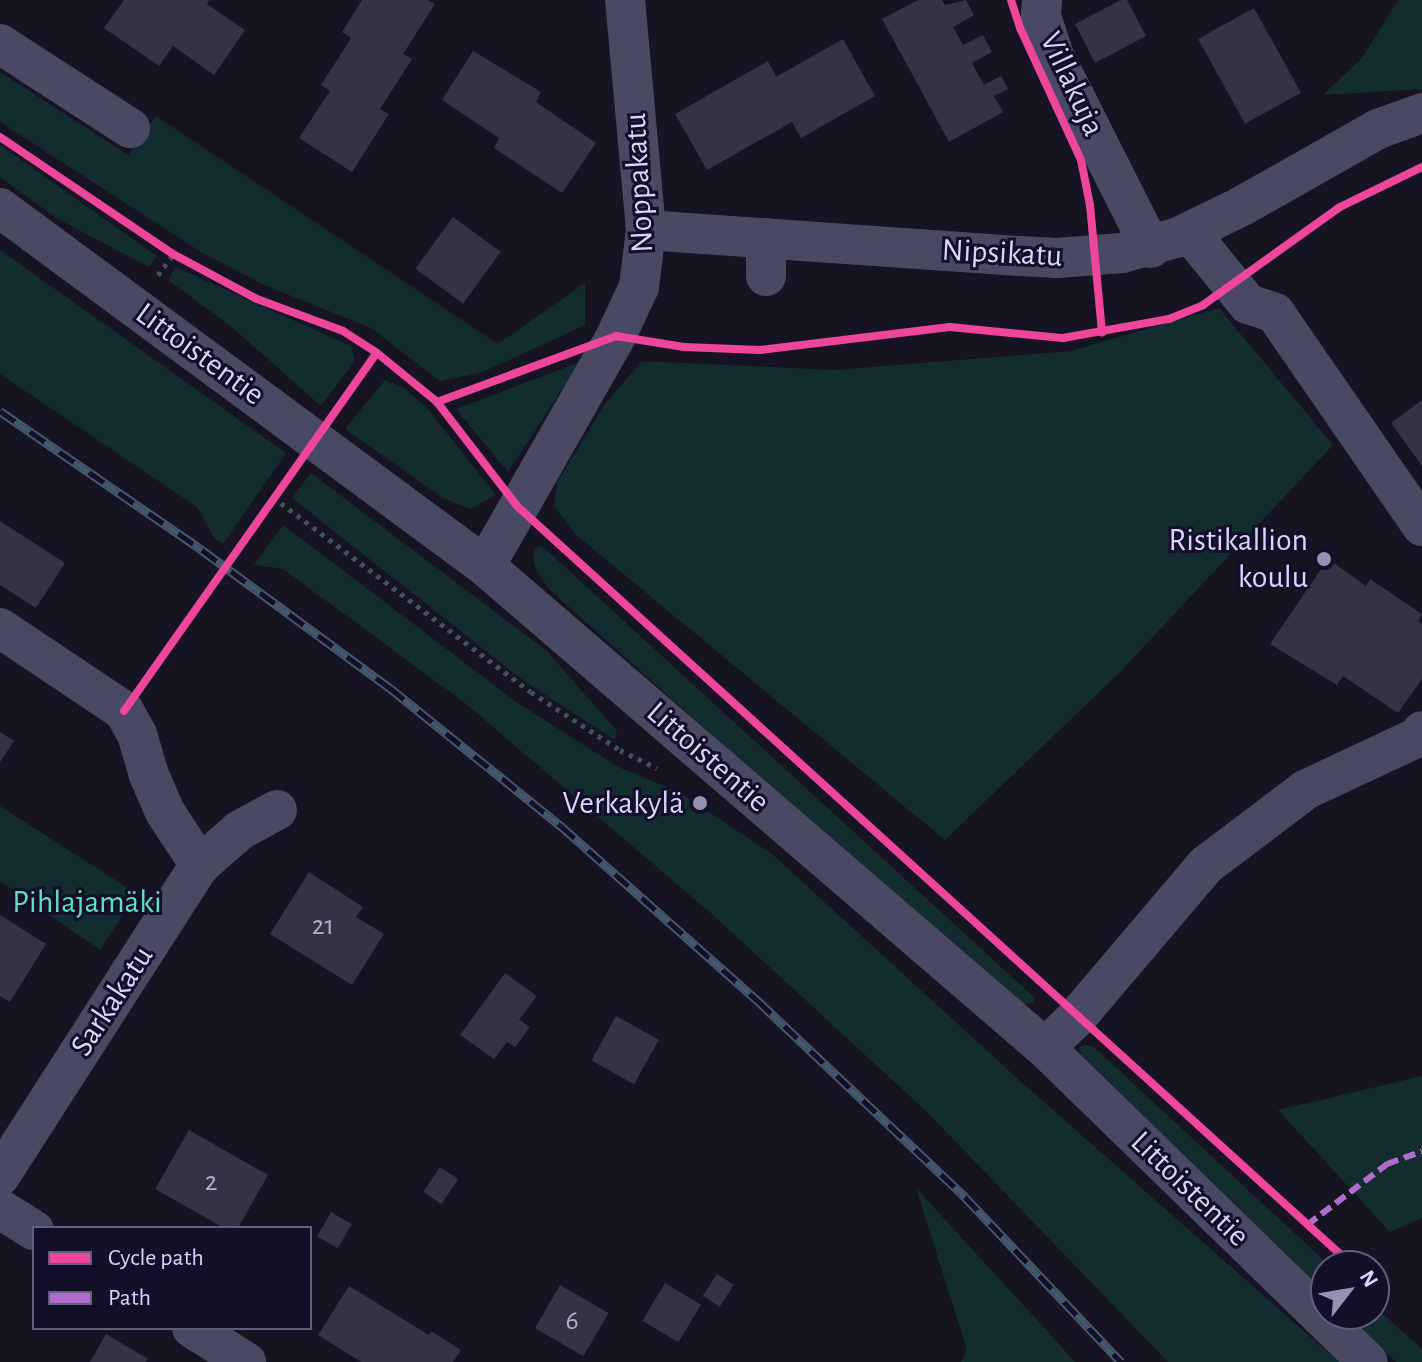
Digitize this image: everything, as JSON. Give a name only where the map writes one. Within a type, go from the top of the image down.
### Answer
[{"type":"street","name":"Noppakatu","points":[[485,566],[628,313],[639,287],[646,230],[625,0]]},
{"type":"street","points":[[1042,0],[1044,26],[1054,56],[1151,248]]},
{"type":"street","points":[[0,44],[130,128]]},
{"type":"street","name":"Nipsikatu","points":[[646,230],[766,257],[1057,258],[1151,248],[1189,232],[1378,129],[1422,113]]},
{"type":"street","name":"Littoistentie","points":[[0,208],[485,566],[1045,1048],[1368,1362]]},
{"type":"street","points":[[1189,232],[1248,304],[1275,313],[1422,526]]},
{"type":"street","points":[[0,628],[124,711],[137,734],[149,775],[165,812],[200,865]]},
{"type":"street","points":[[1045,1048],[1077,1017],[1206,865],[1305,790],[1418,737],[1422,731]]},
{"type":"street","name":"Sarkakatu","points":[[0,1176],[200,865],[240,830],[277,810]]},
{"type":"street","points":[[0,1209],[32,1229]]},
{"type":"street","points":[[195,1330],[246,1362]]},
{"type":"path","points":[[161,246],[187,261]]},
{"type":"path","points":[[158,275],[173,254]]},
{"type":"path","points":[[264,509],[281,486]]},
{"type":"path","points":[[273,497],[531,692],[667,776]]},
{"type":"green space","points":[[1398,0],[1422,0],[1422,89],[1323,95],[1362,58]]},
{"type":"green space","points":[[0,72],[128,155],[156,116],[498,344],[585,283],[585,325],[483,372],[440,381],[371,328],[264,285],[201,252],[14,131],[0,121]]},
{"type":"green space","points":[[0,145],[157,256],[149,267],[56,218],[0,177]]},
{"type":"green space","points":[[0,250],[286,453],[223,544],[214,538],[197,507],[0,374]]},
{"type":"green space","points":[[175,267],[351,346],[355,361],[321,406],[233,328],[168,280]]},
{"type":"green space","points":[[1219,308],[1333,445],[1118,674],[945,840],[575,534],[554,506],[557,482],[605,404],[642,361],[835,370],[1071,351]]},
{"type":"green space","points":[[580,362],[508,472],[456,409]]},
{"type":"green space","points":[[385,380],[403,387],[426,407],[496,495],[470,509],[443,498],[345,429]]},
{"type":"green space","points":[[311,473],[546,650],[617,731],[615,740],[524,681],[292,498]]},
{"type":"green space","points":[[283,525],[518,703],[618,767],[679,792],[772,854],[1019,1080],[1339,1362],[1168,1362],[926,1111],[713,915],[465,703],[283,569],[254,565]]},
{"type":"green space","points":[[541,545],[1035,998],[1034,1003],[1022,1005],[1008,1000],[549,589],[536,570],[533,557],[535,549]]},
{"type":"green space","name":"Pihlajamäki","points":[[0,806],[137,894],[100,950],[0,881]]},
{"type":"green space","points":[[1079,1047],[1094,1047],[1313,1250],[1310,1250],[1310,1280],[1082,1059]]},
{"type":"green space","points":[[1422,1076],[1422,1218],[1390,1232],[1278,1110]]},
{"type":"green space","points":[[916,1188],[1075,1362],[961,1362],[967,1350]]},
{"type":"green space","points":[[1390,1320],[1422,1349],[1422,1362],[1396,1362],[1362,1330],[1390,1330]]},
{"type":"building","points":[[124,0],[209,0],[207,4],[245,30],[214,75],[173,46],[159,66],[104,28]]},
{"type":"building","points":[[362,0],[428,0],[435,4],[403,54],[412,59],[380,109],[389,114],[352,172],[299,138],[330,91],[321,85],[351,38],[342,32]]},
{"type":"building","points":[[918,0],[942,0],[945,5],[966,0],[974,15],[953,27],[963,45],[983,35],[992,52],[972,63],[984,85],[1001,76],[1008,89],[994,96],[1003,112],[949,142],[882,19]]},
{"type":"building","points":[[1121,0],[1127,0],[1146,36],[1095,63],[1075,24]]},
{"type":"building","points":[[1254,8],[1301,93],[1245,124],[1198,39]]},
{"type":"building","points":[[843,39],[875,96],[801,138],[792,122],[707,170],[675,114],[768,61],[776,77]]},
{"type":"building","points":[[473,51],[541,92],[536,102],[596,143],[562,193],[494,148],[499,138],[442,100]]},
{"type":"building","points":[[453,217],[501,252],[463,303],[415,269]]},
{"type":"building","points":[[1422,400],[1422,466],[1391,423]]},
{"type":"building","points":[[0,521],[65,563],[36,608],[0,585]]},
{"type":"building","points":[[1328,559],[1366,586],[1370,579],[1422,614],[1418,621],[1422,624],[1422,679],[1398,713],[1343,676],[1337,685],[1270,644]]},
{"type":"building","points":[[0,732],[14,741],[0,762]]},
{"type":"building","points":[[309,872],[363,907],[356,917],[384,934],[352,985],[270,934]]},
{"type":"building","points":[[0,915],[46,944],[10,1002],[0,996]]},
{"type":"building","points":[[505,973],[537,996],[519,1020],[530,1027],[515,1047],[507,1042],[494,1059],[460,1035]]},
{"type":"building","points":[[616,1016],[659,1040],[634,1084],[591,1061]]},
{"type":"building","points":[[189,1130],[268,1175],[239,1226],[220,1226],[155,1189]]},
{"type":"building","points":[[440,1167],[458,1179],[441,1204],[423,1192]]},
{"type":"building","points":[[331,1212],[352,1224],[338,1248],[317,1236]]},
{"type":"building","points":[[717,1274],[734,1285],[720,1307],[703,1296]]},
{"type":"building","points":[[665,1283],[701,1305],[678,1342],[642,1321]]},
{"type":"building","points":[[560,1285],[608,1313],[583,1356],[535,1328]]},
{"type":"building","points":[[349,1286],[429,1335],[431,1331],[461,1350],[453,1362],[361,1362],[318,1335]]},
{"type":"building","points":[[106,1334],[148,1359],[146,1362],[90,1362]]},
{"type":"railway","points":[[0,411],[202,550],[390,688],[561,826],[758,1001],[965,1197],[1121,1362]]},
{"type":"marked path","points":[[1307,1225],[1387,1164],[1422,1151]]},
{"type":"cycle path","name":"Villakuja","points":[[1011,0],[1021,30],[1081,160],[1090,205],[1102,332]]},
{"type":"cycle path","points":[[0,137],[173,254],[257,299],[343,331],[377,353],[437,402],[517,506],[1335,1250]]},
{"type":"cycle path","points":[[437,402],[616,336],[684,347],[760,350],[950,327],[1063,338],[1169,319],[1203,305],[1340,207],[1422,167]]},
{"type":"cycle path","points":[[124,711],[377,353]]},
{"type":"place","name":"Ristikallion koulu","points":[[1324,559]]},
{"type":"place","name":"Verkakylä","points":[[700,803]]}]
